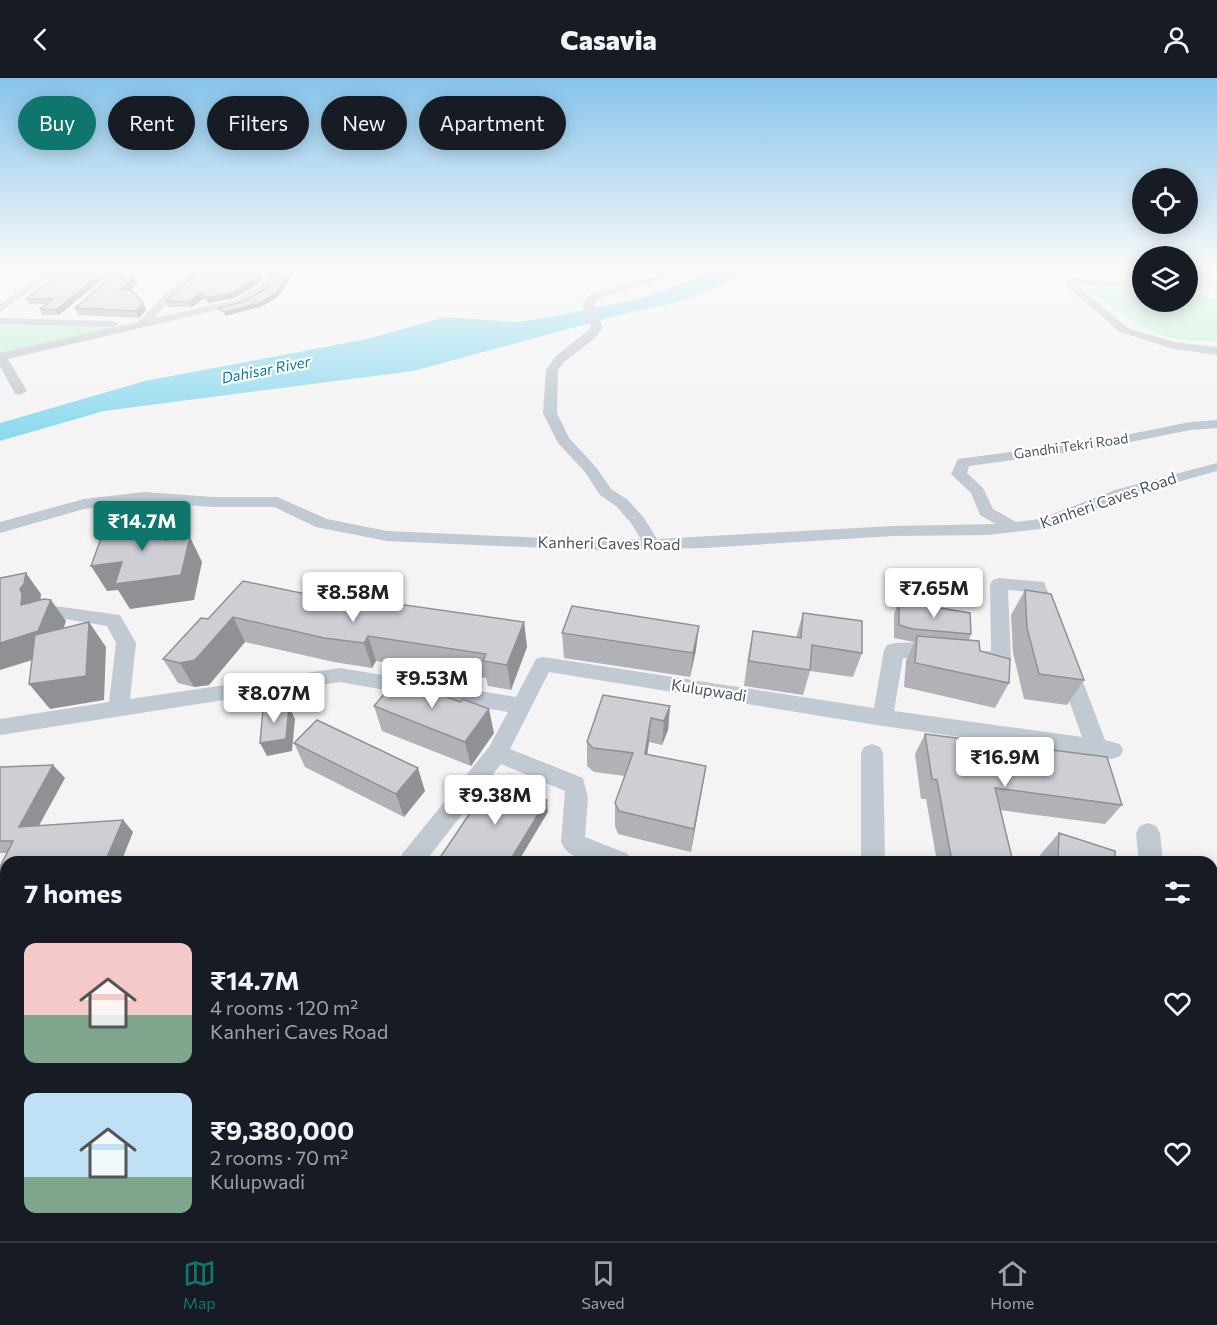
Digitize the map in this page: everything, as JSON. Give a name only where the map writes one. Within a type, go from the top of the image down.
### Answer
[{"type":"street","points":[[71,322],[141,324]]},
{"type":"street","points":[[20,391],[1,357],[149,322]]},
{"type":"street","points":[[595,322],[597,328],[591,335],[560,359],[552,370],[550,413],[563,441],[591,470],[605,492],[622,503],[638,521],[652,544]]},
{"type":"street","points":[[1115,322],[1124,330],[1173,345],[1217,351]]},
{"type":"street","name":"Gandhi Tekri Road","points":[[1013,527],[986,512],[978,491],[959,474],[963,462],[1101,444],[1190,426],[1217,424]]},
{"type":"street","name":"Kanheri Caves Road","points":[[0,528],[84,504],[144,497],[213,502],[277,502],[322,523],[387,536],[590,545],[705,543],[1042,524],[1167,479],[1217,467]]},
{"type":"street","points":[[883,718],[894,650],[1001,658],[999,584],[1038,586],[1054,631]]},
{"type":"street","points":[[47,611],[113,620],[126,643],[119,709]]},
{"type":"street","name":"Kulupwadi","points":[[416,856],[497,753],[543,664],[883,718],[1105,749],[1062,652]]},
{"type":"street","points":[[0,727],[339,675],[522,706]]},
{"type":"street","points":[[497,753],[575,784],[578,793],[572,827],[573,842],[582,849],[602,856]]},
{"type":"street","points":[[872,753],[873,856]]},
{"type":"street","points":[[1149,833],[1151,856]]},
{"type":"green space","points":[[1135,322],[1217,322],[1217,340],[1196,341],[1161,335]]},
{"type":"green space","points":[[0,324],[116,327],[0,354]]},
{"type":"water","name":"Dahisar River","points":[[426,322],[593,322],[413,371],[104,411],[0,441],[0,423],[145,381],[367,339]]},
{"type":"building","points":[[170,521],[165,540],[190,537],[181,575],[115,584],[122,562],[91,566],[104,530]]},
{"type":"building","points":[[26,573],[24,584],[20,589],[21,605],[44,599],[51,600],[38,631],[0,643],[0,578]]},
{"type":"building","points":[[243,581],[359,605],[363,599],[524,622],[507,665],[483,661],[486,654],[368,636],[364,643],[324,638],[233,617],[195,660],[180,663],[163,659],[201,618],[208,619]]},
{"type":"building","points":[[1025,590],[1051,594],[1084,680],[1039,674],[1027,628]]},
{"type":"building","points":[[899,601],[970,613],[971,634],[913,629],[899,625]]},
{"type":"building","points":[[572,606],[699,626],[693,653],[562,633]]},
{"type":"building","points":[[803,613],[862,621],[862,653],[812,645],[810,670],[749,661],[753,631],[801,638]]},
{"type":"building","points":[[89,622],[86,676],[29,684],[35,635]]},
{"type":"building","points":[[917,636],[979,641],[980,651],[1010,659],[1009,683],[915,663]]},
{"type":"building","points":[[400,676],[428,686],[426,689],[460,702],[463,699],[489,709],[465,742],[374,706]]},
{"type":"building","points":[[603,695],[670,706],[664,721],[651,718],[645,754],[706,766],[694,829],[619,811],[615,803],[633,753],[593,748],[587,742]]},
{"type":"building","points":[[289,706],[286,739],[260,743],[263,710]]},
{"type":"building","points":[[317,720],[418,768],[396,794],[294,743]]},
{"type":"building","points":[[925,734],[1107,757],[1122,805],[995,788],[1012,856],[951,856],[937,780],[932,779]]},
{"type":"building","points":[[53,765],[19,827],[123,820],[108,856],[6,856],[13,841],[0,841],[0,767]]},
{"type":"building","points":[[493,779],[547,800],[513,856],[441,856]]},
{"type":"building","points":[[1059,833],[1115,851],[1115,856],[1058,856]]}]
